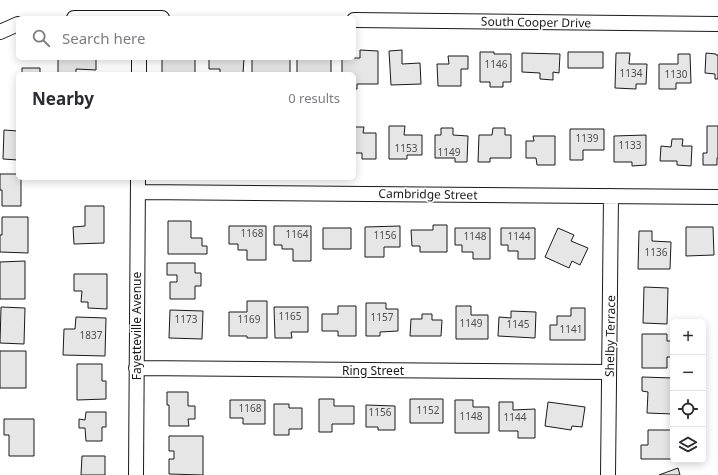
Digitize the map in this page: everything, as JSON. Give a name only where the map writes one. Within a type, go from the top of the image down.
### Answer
[{"type":"street","name":"South Cooper Drive","points":[[356,20],[718,24]]},
{"type":"street","points":[[0,32],[16,25]]},
{"type":"street","points":[[139,60],[139,72]]},
{"type":"street","name":"Cambridge Street","points":[[138,185],[611,196],[718,197]]},
{"type":"street","name":"Fayetteville Avenue","points":[[136,475],[138,185]]},
{"type":"street","name":"Shelby Terrace","points":[[608,475],[611,196]]},
{"type":"street","name":"Ring Street","points":[[136,368],[609,372]]},
{"type":"building","points":[[360,50],[378,51],[378,84],[357,84],[356,89],[356,72],[342,72],[342,60],[356,60],[356,58],[360,58]]},
{"type":"building","points":[[402,50],[402,64],[420,63],[421,84],[391,85],[389,51]]},
{"type":"building","points":[[480,52],[511,54],[511,82],[503,82],[503,87],[490,87],[490,82],[480,82]]},
{"type":"building","points":[[568,52],[603,52],[603,68],[568,68]]},
{"type":"building","points":[[522,53],[560,54],[559,73],[553,72],[553,80],[540,79],[540,73],[522,72]]},
{"type":"building","points":[[616,53],[630,53],[629,64],[647,64],[646,84],[636,84],[636,89],[615,88]]},
{"type":"building","points":[[706,53],[718,55],[718,79],[715,79],[715,74],[705,73]]},
{"type":"building","points":[[678,54],[690,54],[691,83],[676,83],[676,89],[659,89],[659,64],[678,64]]},
{"type":"building","points":[[448,56],[468,56],[468,69],[461,69],[461,86],[438,86],[437,64],[449,64]]},
{"type":"building","points":[[58,60],[96,60],[96,70],[76,69],[76,72],[58,72]]},
{"type":"building","points":[[162,60],[195,60],[195,72],[162,72]]},
{"type":"building","points":[[209,60],[244,60],[243,72],[220,72],[220,69],[209,69]]},
{"type":"building","points":[[252,60],[290,60],[290,72],[252,72]]},
{"type":"building","points":[[297,60],[331,60],[331,72],[297,72]]},
{"type":"building","points":[[22,68],[40,68],[40,72],[22,72]]},
{"type":"building","points":[[389,126],[405,126],[404,135],[422,135],[422,155],[407,155],[407,159],[389,159]]},
{"type":"building","points":[[707,126],[718,126],[717,165],[703,165],[703,153],[707,153]]},
{"type":"building","points":[[356,127],[364,127],[363,133],[376,133],[376,159],[362,159],[362,153],[356,153]]},
{"type":"building","points":[[441,128],[453,128],[453,135],[468,136],[467,162],[455,162],[455,158],[435,158],[435,135],[441,135]]},
{"type":"building","points":[[493,128],[505,128],[505,135],[511,135],[511,158],[490,158],[490,162],[478,162],[479,135],[492,135]]},
{"type":"building","points":[[570,129],[604,129],[604,150],[583,150],[583,160],[570,160]]},
{"type":"building","points":[[4,130],[16,131],[16,160],[3,159]]},
{"type":"building","points":[[646,135],[646,165],[632,166],[632,162],[614,162],[614,136]]},
{"type":"building","points":[[533,136],[555,136],[555,165],[537,165],[536,158],[526,158],[526,141],[534,141]]},
{"type":"building","points":[[672,139],[683,139],[682,146],[692,146],[691,166],[677,165],[677,161],[660,161],[661,146],[671,147]]},
{"type":"building","points":[[0,174],[16,174],[16,180],[21,180],[21,206],[2,206],[2,190],[0,190]]},
{"type":"building","points":[[85,206],[104,206],[104,243],[74,244],[73,227],[85,226]]},
{"type":"building","points":[[2,217],[28,217],[28,253],[0,252]]},
{"type":"building","points":[[168,221],[191,221],[191,238],[202,238],[202,246],[207,246],[207,254],[168,254]]},
{"type":"building","points":[[433,225],[447,225],[447,252],[420,252],[420,246],[412,246],[411,230],[433,230]]},
{"type":"building","points":[[229,226],[266,226],[266,260],[247,260],[247,250],[238,250],[238,244],[229,244]]},
{"type":"building","points":[[274,226],[311,226],[311,261],[293,261],[293,249],[282,249],[282,245],[274,245]]},
{"type":"building","points":[[400,226],[400,247],[384,247],[384,257],[365,257],[365,227]]},
{"type":"building","points":[[686,227],[713,227],[714,255],[686,256]]},
{"type":"building","points":[[323,228],[351,228],[351,249],[323,249]]},
{"type":"building","points":[[455,228],[490,228],[490,259],[473,259],[473,252],[462,252],[462,245],[455,245]]},
{"type":"building","points":[[501,228],[535,228],[535,259],[518,259],[518,251],[508,251],[508,245],[501,245]]},
{"type":"building","points":[[558,228],[574,235],[571,241],[588,248],[580,265],[572,261],[569,268],[545,257]]},
{"type":"building","points":[[639,231],[652,231],[652,241],[671,242],[670,269],[638,269]]},
{"type":"building","points":[[25,261],[25,299],[0,299],[0,262]]},
{"type":"building","points":[[167,263],[195,263],[195,273],[201,273],[201,286],[195,286],[195,299],[170,299],[170,282],[177,282],[177,275],[167,275]]},
{"type":"building","points":[[74,274],[107,274],[107,309],[88,308],[88,302],[81,302],[82,291],[74,291]]},
{"type":"building","points":[[644,287],[668,288],[667,324],[643,323]]},
{"type":"building","points":[[247,301],[267,301],[267,338],[229,336],[229,312],[247,312]]},
{"type":"building","points":[[366,303],[386,303],[386,309],[398,309],[398,331],[380,332],[380,336],[366,336]]},
{"type":"building","points":[[338,306],[356,306],[356,336],[338,336],[338,331],[322,331],[322,314],[338,314]]},
{"type":"building","points":[[456,306],[471,306],[471,315],[488,315],[488,339],[456,339]]},
{"type":"building","points":[[1,307],[25,308],[24,344],[0,343]]},
{"type":"building","points":[[274,307],[308,307],[308,332],[291,332],[292,338],[275,338]]},
{"type":"building","points":[[571,308],[585,308],[585,340],[550,340],[550,325],[557,325],[557,316],[571,316]]},
{"type":"building","points":[[170,310],[203,311],[202,339],[169,338]]},
{"type":"building","points":[[511,311],[536,312],[535,338],[498,336],[499,317],[511,318]]},
{"type":"building","points":[[422,314],[432,314],[432,320],[442,320],[441,336],[410,336],[411,319],[422,319]]},
{"type":"building","points":[[76,317],[106,318],[105,356],[63,355],[64,329],[75,329]]},
{"type":"building","points":[[642,334],[667,334],[667,341],[670,341],[670,357],[667,357],[667,368],[642,368]]},
{"type":"building","points":[[0,351],[26,351],[26,388],[0,388]]},
{"type":"building","points":[[77,364],[102,364],[102,381],[106,381],[106,399],[77,400]]},
{"type":"building","points":[[642,377],[670,378],[670,414],[647,413],[648,392],[642,391]]},
{"type":"building","points":[[167,392],[188,392],[188,406],[195,406],[195,419],[188,419],[189,426],[169,426],[169,405],[167,405]]},
{"type":"building","points":[[319,399],[334,399],[334,406],[354,406],[354,424],[332,424],[332,432],[319,432]]},
{"type":"building","points":[[410,399],[443,399],[443,423],[410,423]]},
{"type":"building","points":[[230,400],[265,400],[265,424],[243,424],[243,418],[230,418]]},
{"type":"building","points":[[455,400],[473,400],[473,407],[489,407],[489,433],[455,433]]},
{"type":"building","points":[[499,402],[513,402],[513,410],[535,409],[535,438],[518,438],[518,431],[499,431]]},
{"type":"building","points":[[548,402],[585,407],[582,427],[572,426],[571,430],[545,426]]},
{"type":"building","points":[[274,404],[289,404],[289,408],[302,408],[302,429],[289,429],[289,435],[274,435]]},
{"type":"building","points":[[366,405],[395,406],[395,430],[378,430],[378,427],[366,427]]},
{"type":"building","points":[[86,412],[106,412],[106,427],[102,427],[102,441],[86,441],[85,428],[79,428],[79,419],[85,420]]},
{"type":"building","points":[[4,419],[34,419],[34,456],[9,456],[9,435],[4,435]]},
{"type":"building","points":[[648,430],[670,430],[670,459],[641,459],[641,445],[648,445]]},
{"type":"building","points":[[169,436],[203,436],[203,475],[169,474],[169,459],[174,459],[174,451],[169,451]]},
{"type":"building","points":[[82,456],[105,456],[105,475],[81,475]]},
{"type":"building","points":[[678,468],[680,475],[659,475]]}]
